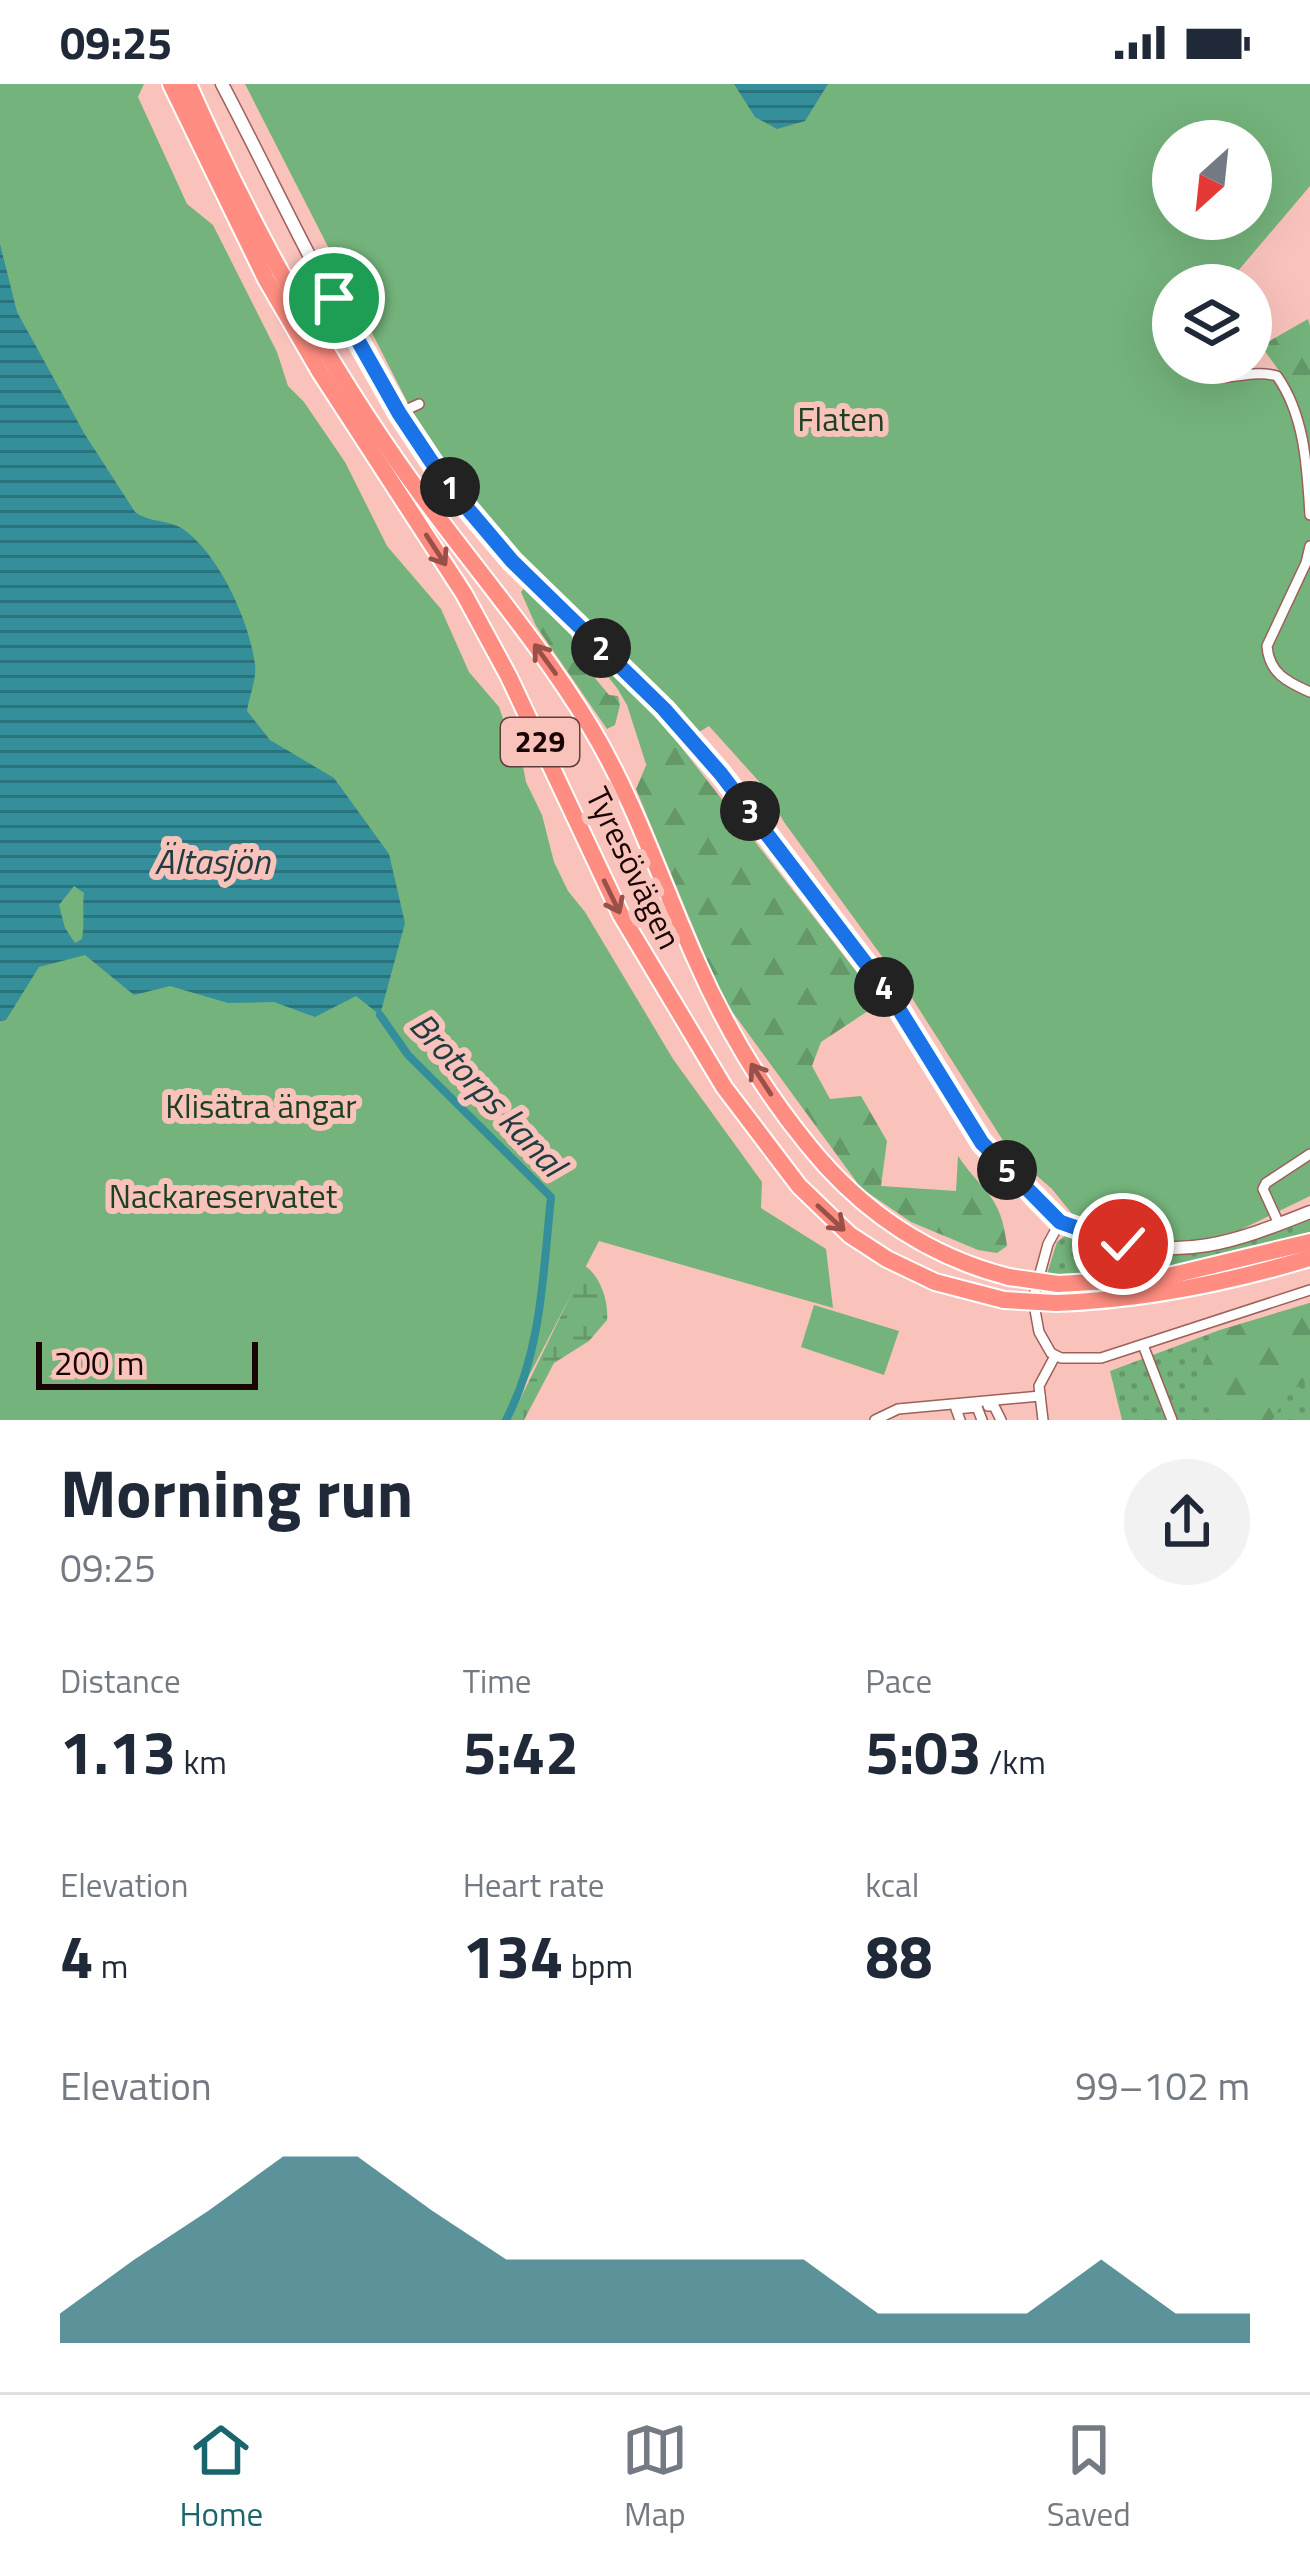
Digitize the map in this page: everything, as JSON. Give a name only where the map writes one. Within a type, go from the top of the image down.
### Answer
[{"type":"highway","name":"Tyresövägen","points":[[171,84],[266,279],[320,373],[464,594],[519,697],[621,915],[724,1087],[799,1186],[850,1235],[922,1277],[1004,1300],[1160,1278],[1310,1242]]},
{"type":"highway","name":"Tyresövägen","points":[[188,84],[259,233],[342,378],[592,730],[628,796],[706,982],[775,1102],[824,1165],[873,1212],[925,1246],[1057,1294],[1159,1294],[1310,1258]]},
{"type":"street","points":[[222,84],[399,413],[445,482],[512,561],[664,709],[721,774],[892,998],[982,1143],[1060,1222],[1123,1244],[1176,1249],[1227,1244],[1310,1212]]},
{"type":"street","points":[[1272,375],[1292,398],[1306,461],[1310,515]]},
{"type":"street","points":[[399,413],[419,404]]},
{"type":"street","points":[[1310,546],[1267,646],[1279,676],[1310,692]]},
{"type":"street","points":[[1279,1224],[1263,1189],[1310,1154]]},
{"type":"street","points":[[1060,1222],[1048,1244],[1033,1299],[1039,1333],[1055,1356],[1078,1361],[1143,1345],[1310,1290]]},
{"type":"street","points":[[1143,1345],[1172,1420]]},
{"type":"street","points":[[1043,1420],[1043,1375],[1055,1356]]},
{"type":"street","points":[[875,1420],[898,1409],[1040,1396]]},
{"type":"street","points":[[960,1420],[956,1409],[994,1406],[1001,1420]]},
{"type":"street","points":[[977,1407],[982,1420]]},
{"type":"green space","points":[[0,84],[144,84],[138,97],[187,204],[213,225],[277,352],[288,386],[345,462],[387,546],[441,609],[469,672],[499,707],[520,751],[526,782],[568,891],[673,1059],[762,1182],[761,1208],[826,1249],[833,1308],[599,1241],[506,1420],[0,1420]]},
{"type":"green space","name":"Flaten","points":[[245,84],[1310,84],[1310,186],[1272,231],[1272,120],[1152,120],[1152,240],[1264,240],[1244,264],[1152,264],[1152,384],[1272,384],[1272,373],[1287,381],[1310,377],[1310,1196],[1240,1230],[1196,1241],[1120,1236],[1073,1215],[1011,1153],[910,995],[784,822],[764,787],[709,726],[646,764],[617,688],[443,472]]},
{"type":"green space","points":[[1308,319],[1310,402],[1294,391],[1272,361],[1272,340]]},
{"type":"green space","points":[[524,588],[569,629],[580,660],[609,695],[618,696],[615,725],[607,729],[536,626],[521,592]]},
{"type":"green space","points":[[662,728],[859,975],[871,1009],[821,1042],[812,1066],[830,1099],[861,1096],[887,1141],[881,1186],[956,1191],[958,1156],[1000,1215],[1007,1246],[997,1253],[978,1250],[911,1222],[861,1188],[723,999],[636,789]]},
{"type":"green space","points":[[1310,1217],[1310,1233],[1180,1267],[1113,1276],[1047,1274],[1057,1242],[1067,1234],[1116,1256],[1187,1255],[1240,1245]]},
{"type":"green space","points":[[585,1266],[602,1290],[607,1320],[589,1341],[554,1363],[524,1420],[510,1420]]},
{"type":"green space","points":[[1310,1303],[1310,1420],[1122,1420],[1110,1371]]},
{"type":"green space","points":[[1310,1303],[1310,1381],[1291,1390],[1272,1420],[1220,1420],[1202,1384],[1204,1360],[1217,1331]]},
{"type":"green space","points":[[814,1305],[899,1331],[884,1375],[801,1347]]},
{"type":"water","points":[[734,84],[828,84],[805,121],[777,129],[755,117]]},
{"type":"water","name":"Ältasjön","points":[[0,244],[17,312],[84,433],[135,512],[187,532],[211,558],[231,592],[255,664],[247,711],[270,740],[334,778],[389,854],[405,923],[380,1015],[356,996],[315,1017],[274,1002],[228,1003],[170,986],[134,995],[85,955],[39,967],[6,1020],[0,1021]],"holes":[[[74,886],[84,893],[82,939],[75,943],[59,905]]]},
{"type":"waterway","name":"Brotorps kanal","points":[[380,1015],[408,1055],[551,1197],[534,1339],[506,1420]]},
{"type":"route","points":[[334,298],[399,413],[445,482],[512,561],[664,709],[721,774],[892,998],[982,1143],[1060,1222],[1123,1244]]},
{"type":"park label","name":"Klisätra ängar","points":[[261,1106]]},
{"type":"park label","name":"Nackareservatet","points":[[223,1196]]}]
